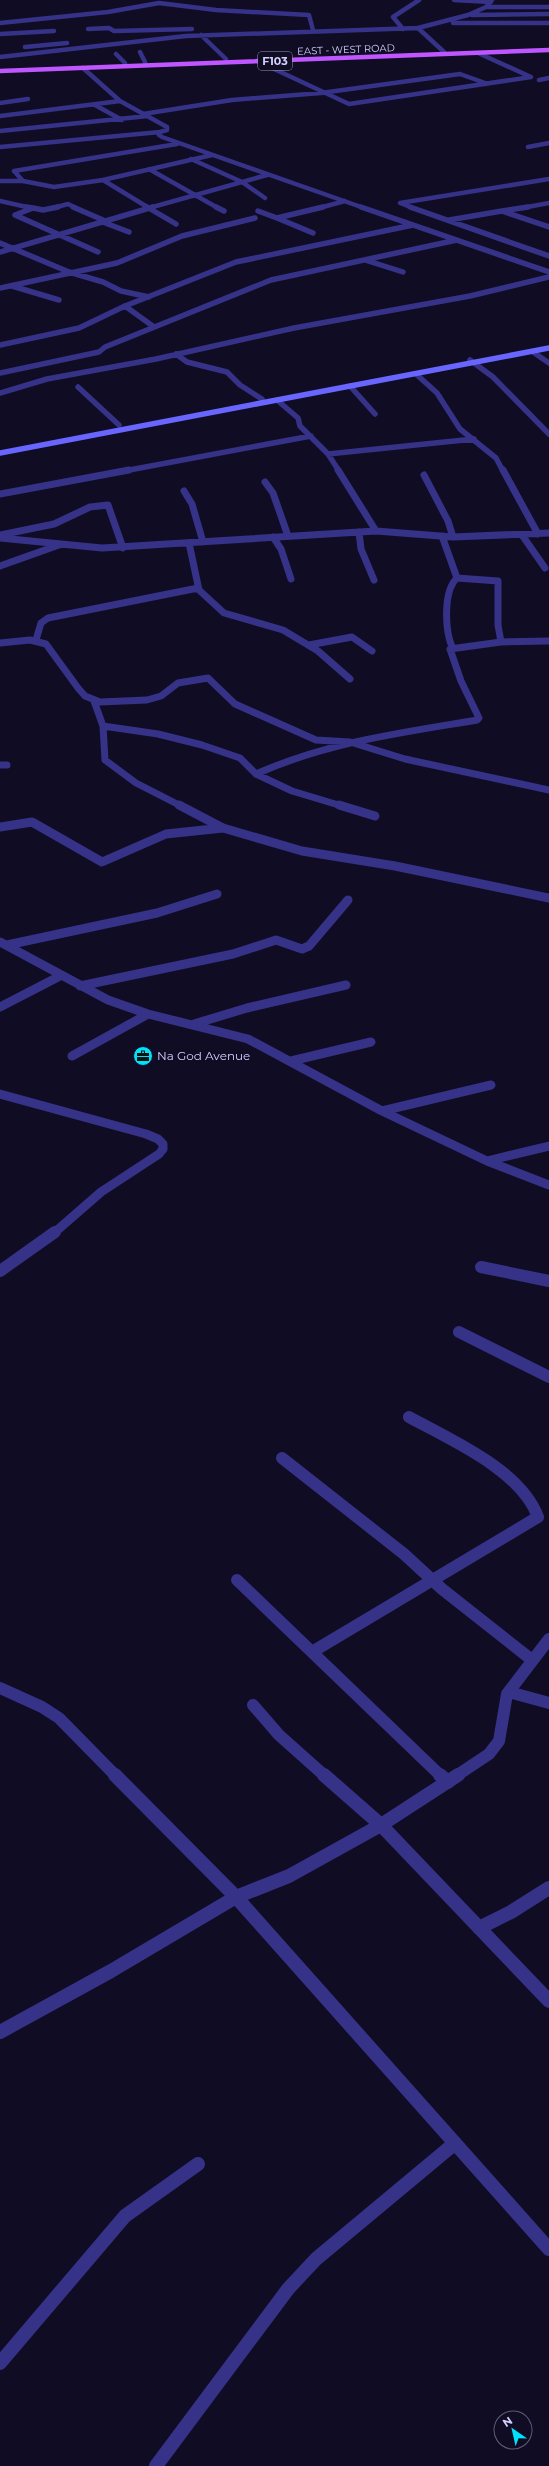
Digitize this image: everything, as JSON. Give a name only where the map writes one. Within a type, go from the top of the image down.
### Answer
[{"type":"main road","name":"EAST - WEST ROAD","points":[[0,69],[226,59],[549,49]]},
{"type":"main road","name":"EAST - WEST ROAD","points":[[0,69],[83,68],[257,62],[549,49]]},
{"type":"main road","points":[[0,453],[416,374],[549,344]]},
{"type":"main road","points":[[0,448],[119,425],[549,348]]},
{"type":"street","points":[[404,29],[393,17],[419,0]]},
{"type":"street","points":[[454,0],[490,4],[549,7]]},
{"type":"street","points":[[0,56],[132,41],[201,35],[313,30],[418,28],[468,15],[490,4],[549,2]]},
{"type":"street","points":[[0,23],[108,12],[159,3],[216,10],[309,15],[313,30]]},
{"type":"street","points":[[468,15],[549,14]]},
{"type":"street","points":[[14,22],[12,37],[17,40]]},
{"type":"street","points":[[441,22],[549,23]]},
{"type":"street","points":[[88,29],[110,28],[114,31],[197,29]]},
{"type":"street","points":[[418,28],[444,52]]},
{"type":"street","points":[[214,29],[221,34]]},
{"type":"street","points":[[0,34],[54,31]]},
{"type":"street","points":[[201,35],[226,59]]},
{"type":"street","points":[[116,37],[124,37],[132,41]]},
{"type":"street","points":[[33,53],[24,45],[70,42]]},
{"type":"street","points":[[140,52],[145,62]]},
{"type":"street","points":[[257,62],[321,93],[349,104],[531,77],[478,53]]},
{"type":"street","points":[[116,54],[125,63]]},
{"type":"street","points":[[0,147],[160,132],[168,128],[120,101],[83,68]]},
{"type":"street","points":[[0,130],[122,120],[232,100],[321,93],[460,74],[488,84]]},
{"type":"street","points":[[539,80],[549,78]]},
{"type":"street","points":[[0,103],[28,99]]},
{"type":"street","points":[[0,116],[120,101]]},
{"type":"street","points":[[95,105],[122,120]]},
{"type":"street","points":[[160,132],[159,135],[162,137],[267,175],[549,272]]},
{"type":"street","points":[[22,181],[14,171],[76,162],[179,143]]},
{"type":"street","points":[[528,147],[549,143]]},
{"type":"street","points":[[0,181],[22,181],[54,187],[103,180],[212,154]]},
{"type":"street","points":[[191,159],[242,182],[266,198]]},
{"type":"street","points":[[149,168],[224,211]]},
{"type":"street","points":[[0,252],[101,221],[267,175]]},
{"type":"street","points":[[549,179],[400,203],[447,221],[549,256]]},
{"type":"street","points":[[103,180],[176,224]]},
{"type":"street","points":[[0,201],[42,210],[68,204],[101,221],[129,232]]},
{"type":"street","points":[[277,218],[345,201]]},
{"type":"street","points":[[447,221],[502,210],[549,203]]},
{"type":"street","points":[[33,208],[15,215],[98,252]]},
{"type":"street","points":[[502,210],[549,227]]},
{"type":"street","points":[[258,211],[312,233]]},
{"type":"street","points":[[0,288],[69,272],[117,263],[182,236],[255,218]]},
{"type":"street","points":[[0,345],[79,328],[125,306],[236,262],[414,225]]},
{"type":"street","points":[[0,373],[99,352],[104,347],[271,280],[458,240]]},
{"type":"street","points":[[0,243],[69,272],[103,282],[121,291],[149,297]]},
{"type":"street","points":[[365,260],[403,272]]},
{"type":"street","points":[[0,393],[46,379],[176,354],[294,328],[470,296],[549,277]]},
{"type":"street","points":[[10,285],[59,300]]},
{"type":"street","points":[[125,306],[154,327]]},
{"type":"street","points":[[533,352],[549,363]]},
{"type":"street","points":[[176,354],[187,362],[210,366],[227,372],[240,385],[262,399]]},
{"type":"street","points":[[472,361],[493,377],[549,434]]},
{"type":"street","points":[[416,374],[437,393],[460,429],[474,439],[501,466],[538,534]]},
{"type":"street","points":[[350,386],[375,414]]},
{"type":"street","points":[[78,387],[119,425]]},
{"type":"street","points":[[277,400],[293,413],[300,426],[328,454],[376,531]]},
{"type":"street","points":[[0,494],[311,436]]},
{"type":"street","points":[[328,454],[474,439]]},
{"type":"street","points":[[424,475],[429,491],[452,527],[453,537]]},
{"type":"street","points":[[266,482],[273,493],[288,536]]},
{"type":"street","points":[[184,491],[192,504],[203,542]]},
{"type":"street","points":[[0,536],[54,524],[81,510],[102,505],[108,506],[123,548]]},
{"type":"street","points":[[0,536],[61,544],[123,548],[273,536],[376,531],[453,537],[549,533]]},
{"type":"street","points":[[359,532],[361,549],[374,580]]},
{"type":"street","points":[[522,535],[545,568]]},
{"type":"street","points":[[273,536],[281,549],[291,579]]},
{"type":"street","points":[[442,536],[457,578]]},
{"type":"street","points":[[189,542],[198,588],[231,616],[282,630],[309,645],[350,679]]},
{"type":"street","points":[[0,566],[61,544]]},
{"type":"street","points":[[256,774],[292,758],[350,742],[479,718],[461,680],[450,649],[452,647],[450,640],[446,591],[450,582],[457,578],[492,578],[498,581],[498,624],[500,642]]},
{"type":"street","points":[[36,640],[41,623],[48,618],[198,588]]},
{"type":"street","points":[[309,645],[352,636],[372,651]]},
{"type":"street","points":[[0,643],[36,640],[45,644],[56,655],[75,686],[94,701],[101,716],[103,726],[104,741],[102,754],[105,760],[136,782],[223,828],[302,851],[402,868],[549,898]]},
{"type":"street","points":[[452,647],[500,642],[549,641]]},
{"type":"street","points":[[94,701],[106,703],[153,698],[163,695],[177,684],[208,678],[235,704],[316,740],[350,742],[404,759],[549,790]]},
{"type":"street","points":[[103,726],[158,734],[202,745],[240,758],[256,774],[292,791],[336,802],[375,816]]},
{"type":"street","points":[[0,827],[32,822],[102,862],[166,834],[223,828]]},
{"type":"street","points":[[4,943],[157,912],[217,894]]},
{"type":"street","points":[[80,986],[233,954],[276,940],[302,949],[309,946],[348,900]]},
{"type":"street","points":[[4,943],[60,976],[108,1000],[148,1014],[248,1039],[382,1111],[487,1161],[549,1185]]},
{"type":"street","points":[[0,1007],[60,976]]},
{"type":"street","points":[[192,1024],[247,1008],[346,985]]},
{"type":"street","points":[[72,1056],[148,1014]]},
{"type":"street","points":[[291,1061],[372,1042]]},
{"type":"street","points":[[382,1111],[491,1085]]},
{"type":"street","points":[[0,1094],[146,1134],[158,1139],[163,1144],[163,1149],[159,1154],[101,1192],[59,1230],[0,1271]]},
{"type":"street","points":[[487,1161],[549,1146]]},
{"type":"street","points":[[481,1267],[549,1281]]},
{"type":"street","points":[[459,1332],[549,1377]]},
{"type":"street","points":[[312,1652],[434,1581],[538,1517],[538,1511],[526,1494],[499,1469],[409,1417]]},
{"type":"street","points":[[282,1458],[404,1554],[434,1581],[532,1660]]},
{"type":"street","points":[[237,1580],[448,1782]]},
{"type":"street","points":[[0,2032],[112,1971],[236,1897],[289,1876],[381,1825],[489,1754],[499,1741],[509,1692],[549,1639]]},
{"type":"street","points":[[0,1688],[25,1698],[59,1718],[236,1897],[454,2144],[549,2249]]},
{"type":"street","points":[[509,1692],[549,1702]]},
{"type":"street","points":[[253,1706],[279,1735],[381,1825],[549,2001]]},
{"type":"street","points":[[479,1928],[511,1912],[549,1888]]},
{"type":"street","points":[[156,2466],[288,2289],[316,2259],[454,2144]]},
{"type":"street","points":[[0,2363],[125,2216],[153,2198],[198,2164]]},
{"type":"place","name":"Na God Avenue","points":[[143,1056]]}]
